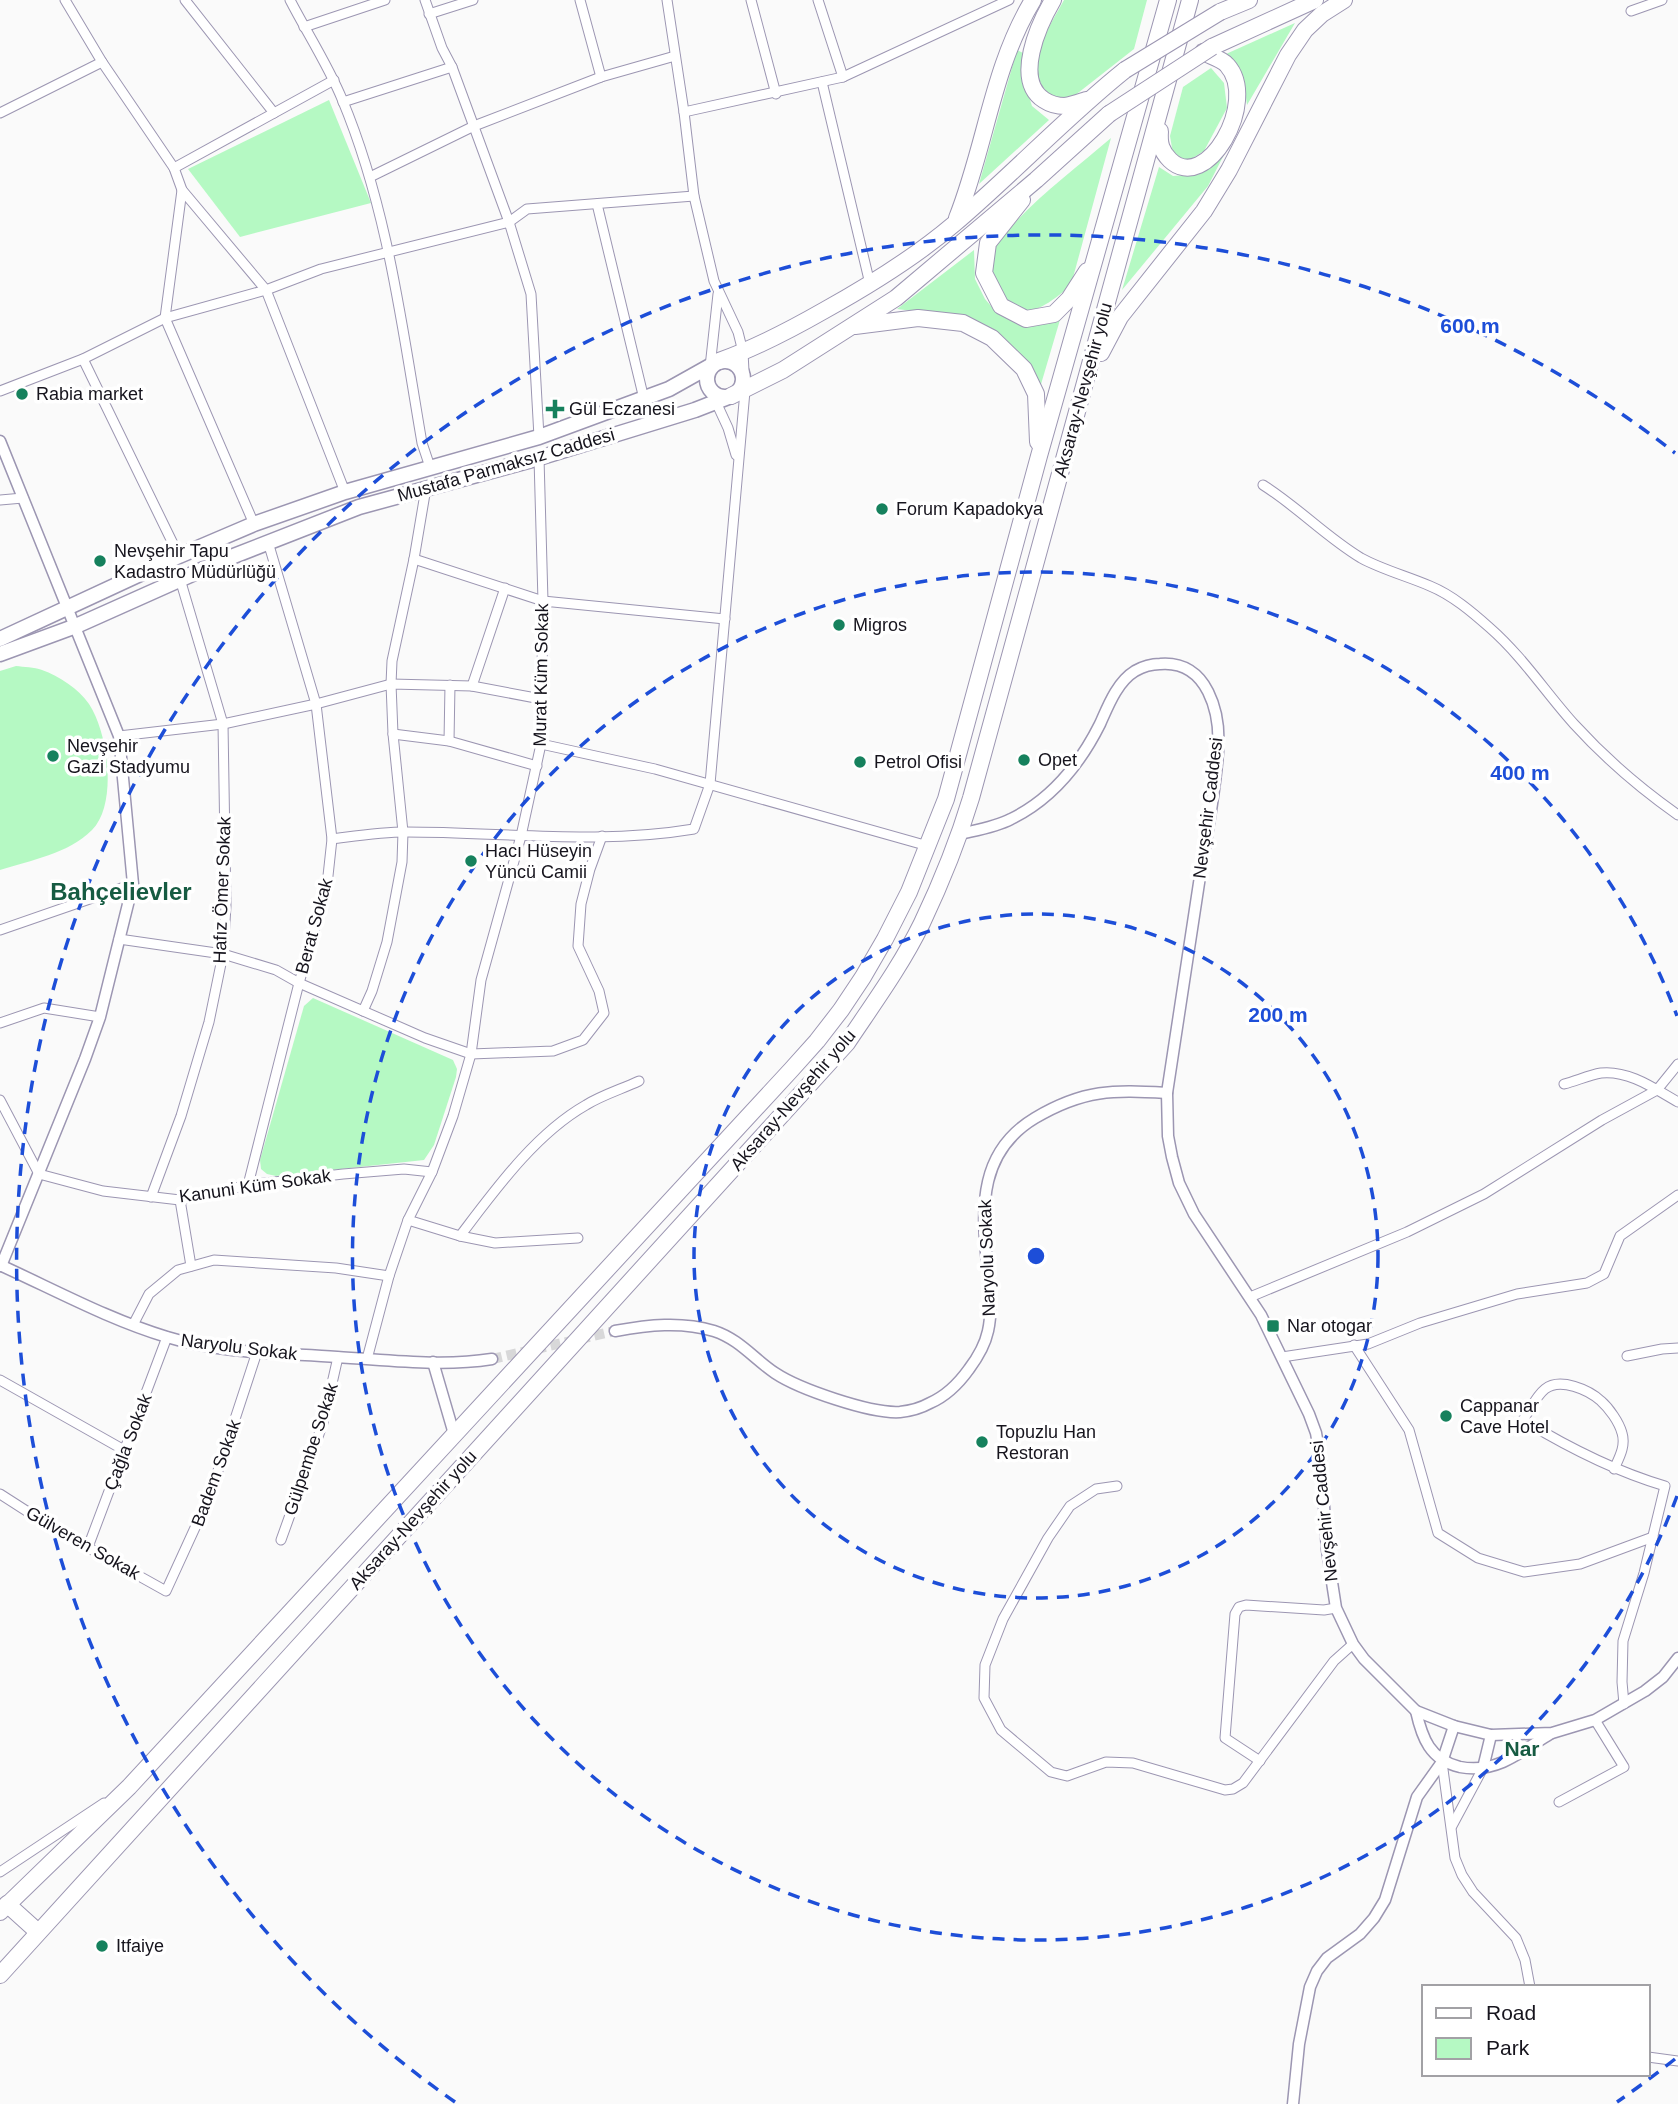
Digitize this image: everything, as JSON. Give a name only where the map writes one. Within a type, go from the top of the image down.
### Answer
[{"type":"highway","points":[[955,223],[977,162],[1000,71],[1032,0]]},
{"type":"highway","points":[[1053,0],[1036,34],[1030,77],[1033,88],[1050,104],[1064,106],[1088,99]]},
{"type":"highway","name":"Aksaray-Nevşehir yolu","points":[[2,1905],[129,1787],[817,1041],[863,977],[909,892],[946,799],[1039,456],[1163,21],[1165,0]]},
{"type":"highway","points":[[712,367],[777,337],[915,255],[955,223],[1088,99],[1125,70],[1220,12],[1249,0]]},
{"type":"highway","name":"Mustafa Parmaksız Caddesi","points":[[729,391],[783,370],[896,298],[1036,180],[1109,114],[1208,50],[1315,0]]},
{"type":"highway","points":[[1081,397],[1107,340],[1121,317],[1204,211],[1229,170],[1294,46],[1305,30],[1322,14],[1344,0]]},
{"type":"highway","name":"Aksaray-Nevşehir yolu","points":[[3,1966],[38,1932],[847,1043],[893,975],[921,925],[960,834],[1190,2]]},
{"type":"highway","points":[[1162,109],[1160,140],[1163,153],[1175,165],[1189,168],[1211,156],[1227,135],[1237,113],[1238,97],[1236,81],[1227,64],[1208,50]]},
{"type":"highway","points":[[1036,180],[988,243],[984,273],[1001,306],[1026,319],[1054,314],[1069,299],[1096,257]]},
{"type":"highway","points":[[853,326],[918,318],[963,323],[992,338],[1024,369],[1036,394],[1039,456]]},
{"type":"highway","points":[[2,1905],[38,1932]]},
{"type":"main road","points":[[726,360],[739,366],[729,391],[707,381],[712,367],[726,360]]},
{"type":"main road","name":"Mustafa Parmaksız Caddesi","points":[[0,639],[254,524],[345,492],[539,437],[644,399],[712,367]]},
{"type":"main road","name":"Mustafa Parmaksız Caddesi","points":[[0,654],[76,626],[180,579],[359,507],[539,458],[729,391]]},
{"type":"street","points":[[65,0],[102,62],[174,168],[182,190],[266,290],[345,492]]},
{"type":"street","points":[[185,0],[274,113]]},
{"type":"street","points":[[290,0],[334,80],[370,177],[390,252],[422,443],[430,467]]},
{"type":"street","points":[[304,27],[385,0]]},
{"type":"street","points":[[425,0],[509,222],[531,294],[539,437]]},
{"type":"street","points":[[429,14],[473,0]]},
{"type":"street","points":[[580,0],[601,77]]},
{"type":"street","points":[[667,0],[694,196],[714,281],[738,332],[743,352],[729,391],[728,428],[738,460]]},
{"type":"street","points":[[751,0],[776,94]]},
{"type":"street","points":[[818,0],[843,78]]},
{"type":"street","points":[[684,112],[843,78],[1009,0]]},
{"type":"street","points":[[1631,11],[1662,0]]},
{"type":"street","points":[[370,177],[474,127],[601,77],[675,56]]},
{"type":"street","points":[[0,113],[102,62]]},
{"type":"street","points":[[343,102],[452,67]]},
{"type":"street","points":[[174,168],[334,80]]},
{"type":"street","points":[[822,82],[870,284]]},
{"type":"street","points":[[182,190],[166,318],[254,524]]},
{"type":"street","points":[[0,391],[83,359],[166,318],[266,290],[321,269],[509,222],[527,209],[694,196]]},
{"type":"street","points":[[597,204],[644,399]]},
{"type":"street","points":[[712,367],[718,292]]},
{"type":"street","points":[[83,359],[179,556]]},
{"type":"street","points":[[332,839],[403,832],[564,837],[664,834],[694,829],[710,785],[738,460],[729,391]]},
{"type":"street","points":[[0,441],[119,736],[133,884],[100,1017],[39,1174],[4,1245],[0,1266]]},
{"type":"street","name":"Murat Küm Sokak","points":[[367,1359],[389,1276],[408,1220],[432,1172],[453,1116],[471,1054],[481,980],[522,836],[537,766],[541,744],[543,601],[539,458]]},
{"type":"street","points":[[1263,485],[1336,542],[1363,559],[1447,594],[1464,607],[1512,649],[1573,723],[1609,759],[1678,815]]},
{"type":"street","points":[[363,1011],[387,942],[402,862],[403,832],[393,734],[392,661],[426,488]]},
{"type":"street","points":[[0,500],[23,498]]},
{"type":"street","name":"Berat Sokak","points":[[248,1185],[299,983],[327,885],[332,839],[316,704],[268,542]]},
{"type":"street","points":[[414,559],[543,601],[725,619]]},
{"type":"street","name":"Hafız Ömer Sokak","points":[[151,1197],[181,1116],[209,1023],[223,954],[226,905],[223,724],[180,579]]},
{"type":"street","points":[[472,686],[505,588]]},
{"type":"street","name":"Nevşehir Caddesi","points":[[960,834],[1010,820],[1043,799],[1057,786],[1084,752],[1116,691],[1125,678],[1136,670],[1152,664],[1170,663],[1183,666],[1206,685],[1217,720],[1218,762],[1167,1093],[1168,1136],[1180,1183],[1194,1214],[1250,1297],[1309,1414],[1316,1433],[1321,1462],[1327,1550],[1336,1608],[1353,1644],[1381,1677],[1416,1711],[1454,1726],[1491,1735],[1552,1733]]},
{"type":"street","points":[[119,736],[223,724],[391,684],[472,686],[541,699]]},
{"type":"street","points":[[449,741],[450,685]]},
{"type":"street","points":[[393,734],[449,741],[537,766]]},
{"type":"street","points":[[541,744],[655,769],[928,846]]},
{"type":"street","points":[[119,939],[223,954],[276,970],[299,983],[425,1038],[471,1054],[553,1051],[583,1040],[604,1013],[599,991],[578,946],[581,904],[602,836]]},
{"type":"street","points":[[0,930],[133,884]]},
{"type":"street","points":[[0,1023],[44,1008],[100,1017]]},
{"type":"street","points":[[1250,1297],[1407,1232],[1517,1175],[1602,1120],[1657,1090],[1678,1064]]},
{"type":"street","points":[[1564,1084],[1595,1074],[1618,1073],[1645,1083],[1678,1102]]},
{"type":"street","points":[[460,1236],[501,1182],[553,1128],[586,1105],[639,1081]]},
{"type":"street","name":"Naryolu Sokak","points":[[615,1331],[662,1324],[700,1328],[732,1339],[789,1382],[816,1392],[884,1412],[901,1412],[933,1402],[950,1391],[963,1377],[978,1357],[989,1330],[990,1290],[985,1196],[989,1175],[999,1151],[1014,1133],[1031,1120],[1073,1098],[1113,1090],[1167,1093]]},
{"type":"street","points":[[0,1100],[39,1174]]},
{"type":"street","name":"Kanuni Küm Sokak","points":[[39,1174],[103,1191],[180,1200],[248,1185],[404,1169],[432,1172]]},
{"type":"street","points":[[1282,1357],[1368,1344],[1420,1323],[1517,1294],[1587,1283],[1604,1273],[1620,1236],[1678,1195]]},
{"type":"street","points":[[180,1200],[191,1266]]},
{"type":"street","points":[[408,1220],[460,1236],[495,1243],[578,1238]]},
{"type":"street","points":[[133,1325],[149,1294],[178,1270],[214,1260],[336,1268],[389,1276]]},
{"type":"street","name":"Naryolu Sokak","points":[[0,1266],[133,1325],[167,1337],[210,1347],[433,1362],[461,1363],[492,1359]]},
{"type":"street","name":"Çağla Sokak","points":[[88,1547],[167,1337]]},
{"type":"street","points":[[1354,1345],[1409,1430],[1438,1533],[1478,1558],[1524,1572],[1580,1564],[1653,1537]]},
{"type":"street","points":[[1627,1356],[1678,1348]]},
{"type":"street","name":"Badem Sokak","points":[[166,1591],[210,1495],[257,1352]]},
{"type":"street","name":"Gülpembe Sokak","points":[[281,1540],[323,1423],[338,1357]]},
{"type":"street","points":[[433,1362],[454,1434]]},
{"type":"street","points":[[0,1380],[124,1450]]},
{"type":"street","points":[[1614,1469],[1621,1454],[1622,1434],[1618,1423],[1601,1401],[1566,1384],[1547,1387],[1523,1420],[1564,1445],[1614,1469],[1665,1486],[1623,1641],[1624,1704]]},
{"type":"street","points":[[1117,1486],[1096,1489],[1070,1506],[1048,1538],[1003,1619],[985,1665],[984,1698],[1001,1730],[1051,1772],[1067,1776],[1106,1762],[1133,1763],[1225,1790],[1233,1789],[1243,1783],[1334,1661],[1353,1644]]},
{"type":"street","name":"Gülveren Sokak","points":[[0,1494],[166,1591]]},
{"type":"street","points":[[1260,1761],[1225,1738],[1234,1614],[1239,1607],[1246,1605],[1324,1610],[1336,1608]]},
{"type":"street","points":[[1443,1762],[1463,1768],[1483,1768],[1504,1762],[1552,1733],[1595,1720],[1624,1704],[1663,1677],[1678,1658]]},
{"type":"street","name":"Nevşehir Caddesi","points":[[1416,1711],[1424,1738],[1443,1762]]},
{"type":"street","points":[[1559,1802],[1624,1767],[1595,1720]]},
{"type":"street","points":[[1293,2104],[1299,2044],[1310,1987],[1327,1958],[1360,1934],[1385,1900],[1417,1797],[1443,1762],[1454,1726]]},
{"type":"street","points":[[1452,1826],[1483,1768],[1491,1735]]},
{"type":"street","points":[[1443,1762],[1455,1858],[1473,1892],[1517,1938],[1530,1985]]},
{"type":"street","points":[[0,1872],[129,1787]]},
{"type":"street","points":[[1650,2057],[1678,2061]]},
{"type":"green space","points":[[1064,0],[1147,0],[1134,49],[1069,100],[1046,94],[1036,68],[1041,43]]},
{"type":"green space","points":[[1295,23],[1247,105],[1243,76],[1226,54]]},
{"type":"green space","points":[[1017,50],[1025,54],[1023,78],[1032,106],[1049,120],[979,184]]},
{"type":"green space","points":[[1211,68],[1224,83],[1227,108],[1204,151],[1188,161],[1173,154],[1170,136],[1183,87]]},
{"type":"green space","points":[[329,100],[371,203],[240,237],[188,169]]},
{"type":"green space","points":[[1111,138],[1071,285],[1033,310],[1015,308],[999,288],[995,278],[992,253],[995,245],[1042,196]]},
{"type":"green space","points":[[1232,139],[1208,186],[1122,290],[1159,167],[1173,176],[1200,174]]},
{"type":"green space","points":[[974,250],[975,279],[985,299],[997,313],[1022,324],[1062,313],[1039,391],[1021,361],[951,316],[897,309]]},
{"type":"green space","name":"Nevşehir Gazi Stadyumu","points":[[16,666],[36,668],[48,673],[85,698],[96,716],[101,732],[107,786],[100,818],[82,838],[61,851],[0,870],[0,671]]},
{"type":"green space","points":[[313,998],[453,1060],[457,1069],[456,1077],[434,1145],[424,1160],[276,1176],[261,1169],[260,1160],[304,1006]]},
{"type":"tunnel","points":[[492,1359],[615,1331]]},
{"type":"place","name":"Rabia market","points":[[22,394]]},
{"type":"place","name":"Gül Eczanesi","points":[[555,409]]},
{"type":"place","name":"Forum Kapadokya","points":[[882,509]]},
{"type":"place","name":"Nevşehir Tapu Kadastro Müdürlüğü","points":[[100,561]]},
{"type":"place","name":"Migros","points":[[839,625]]},
{"type":"place","name":"Nevşehir Gazi Stadyumu","points":[[53,756]]},
{"type":"place","name":"Opet","points":[[1024,760]]},
{"type":"place","name":"Petrol Ofisi","points":[[860,762]]},
{"type":"place","name":"Hacı Hüseyin Yüncü Camii","points":[[471,861]]},
{"type":"place","name":"Nar otogar","points":[[1273,1326]]},
{"type":"place","name":"Cappanar Cave Hotel","points":[[1446,1416]]},
{"type":"place","name":"Topuzlu Han Restoran","points":[[982,1442]]},
{"type":"place","name":"Itfaiye","points":[[102,1946]]},
{"type":"district","name":"Bahçelievler","points":[[121,891]]},
{"type":"district","name":"Nar","points":[[1522,1748]]}]
